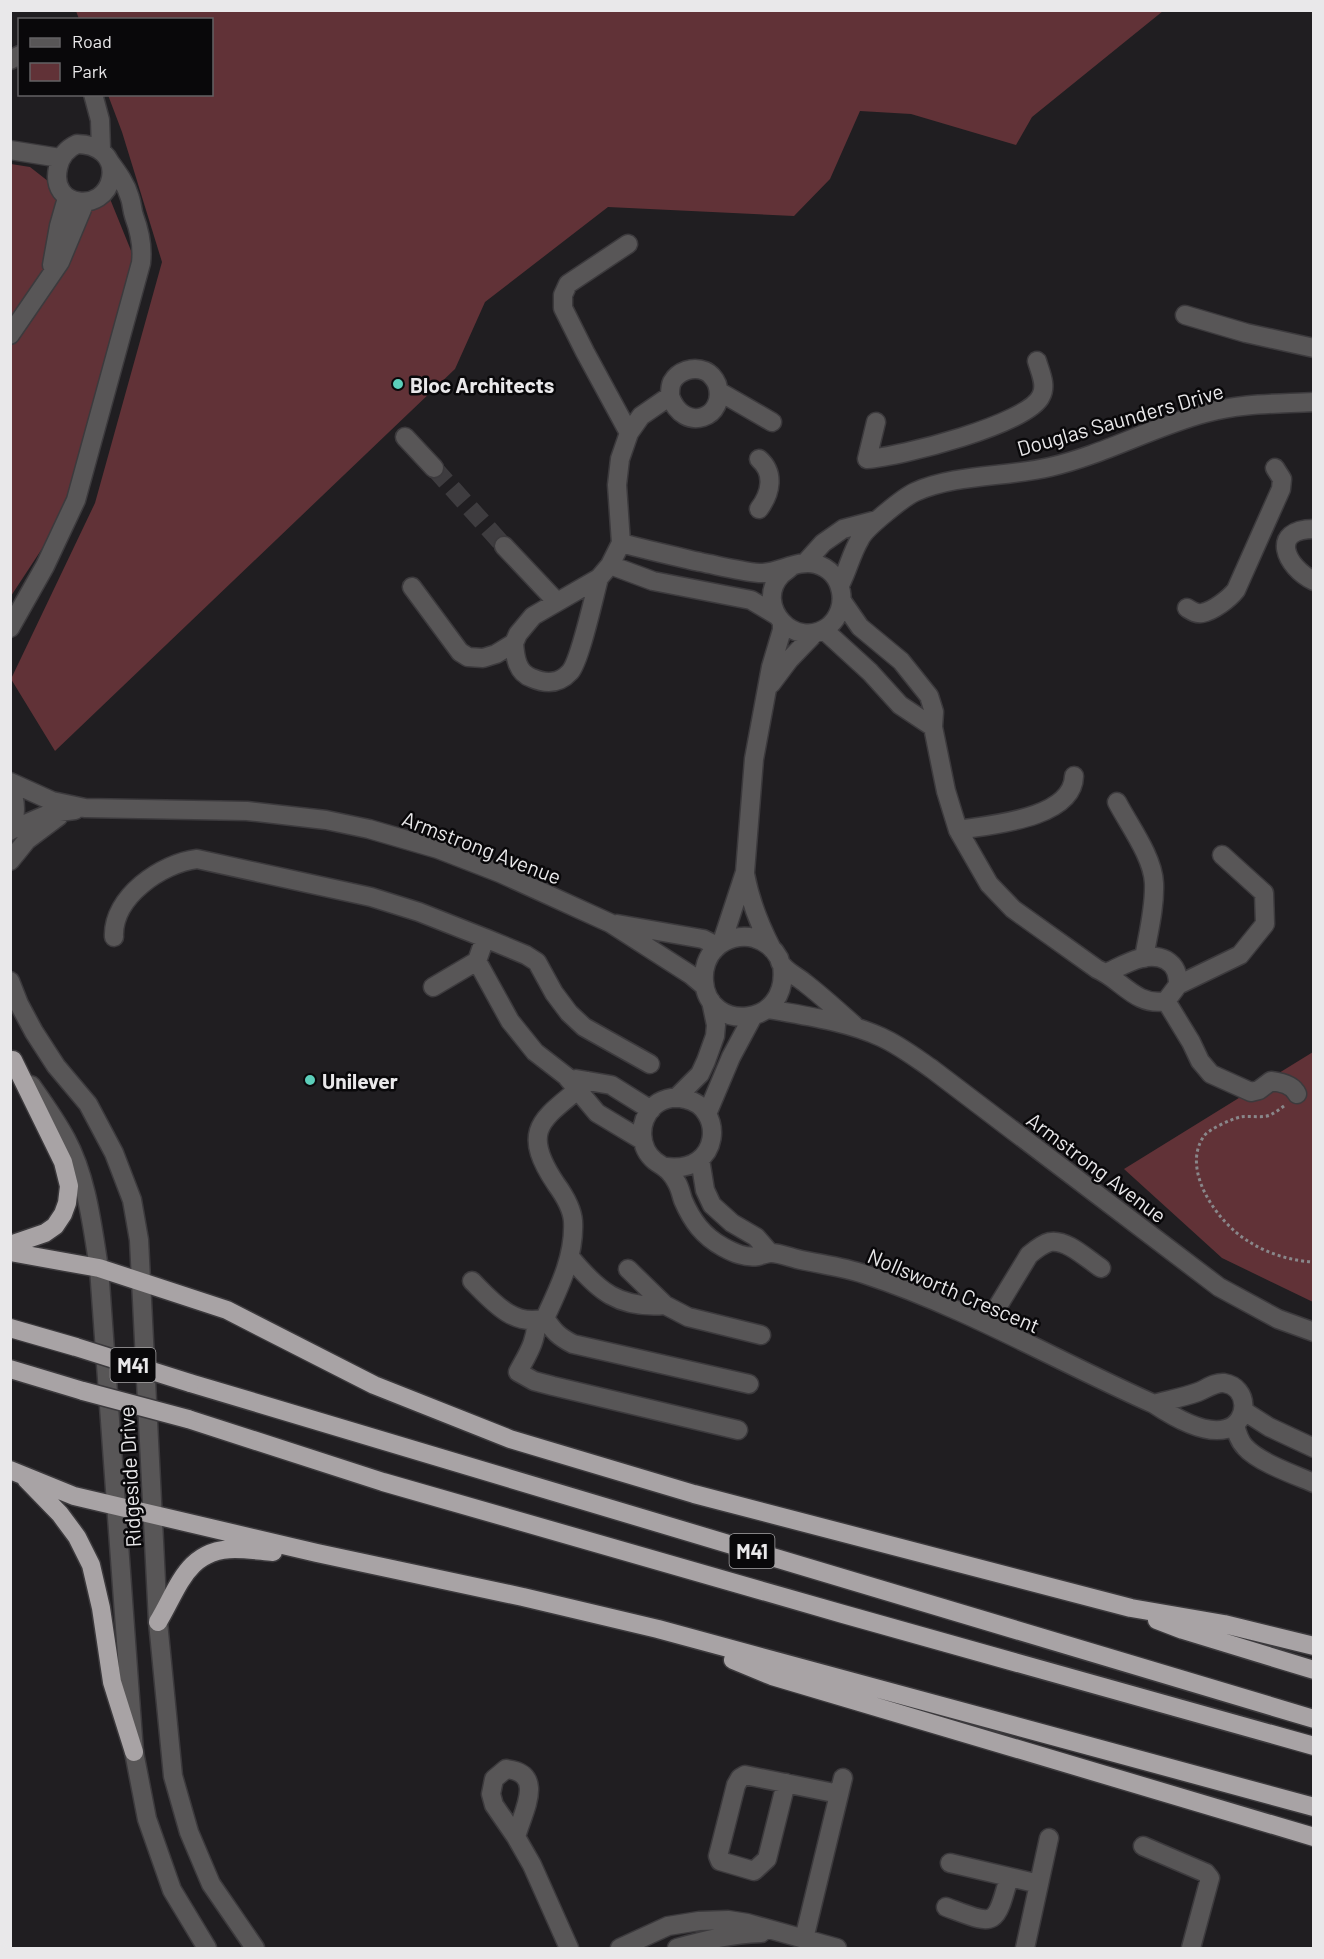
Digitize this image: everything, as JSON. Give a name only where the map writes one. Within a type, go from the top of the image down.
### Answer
[{"type":"highway","points":[[10,1245],[45,1233],[54,1226],[63,1214],[69,1186],[63,1162],[12,1057]]},
{"type":"highway","points":[[10,1252],[99,1268],[227,1310],[374,1385],[510,1439],[694,1494],[1131,1608],[1224,1624],[1314,1646]]},
{"type":"highway","name":"M41","points":[[10,1328],[1314,1719]]},
{"type":"highway","name":"M41","points":[[10,1369],[188,1419],[383,1482],[1314,1746]]},
{"type":"highway","points":[[17,1472],[74,1496],[658,1629],[1314,1808]]},
{"type":"highway","points":[[17,1472],[66,1522],[77,1537],[91,1565],[101,1608],[112,1682],[134,1752]]},
{"type":"highway","points":[[158,1622],[188,1569],[205,1555],[235,1549],[317,1553]]},
{"type":"highway","points":[[1131,1608],[1183,1630],[1314,1671]]},
{"type":"highway","points":[[658,1629],[772,1676],[1314,1837]]},
{"type":"street","points":[[10,627],[45,566],[76,500],[141,263],[140,234],[126,188],[105,155],[91,145],[77,144],[66,151],[58,167],[58,187],[67,198],[76,202],[85,202],[97,198],[107,189],[111,180],[112,170],[105,155],[94,96]]},
{"type":"street","points":[[16,151],[58,167]]},
{"type":"street","points":[[107,189],[133,213]]},
{"type":"street","points":[[49,276],[67,198]]},
{"type":"street","points":[[10,335],[60,262],[85,202]]},
{"type":"street","points":[[628,244],[568,284],[563,295],[564,308],[580,344],[629,433]]},
{"type":"street","points":[[1185,315],[1246,333],[1314,348]]},
{"type":"street","points":[[876,422],[867,459],[885,458],[917,450],[991,427],[1032,408],[1041,398],[1044,389],[1043,380],[1036,361]]},
{"type":"street","points":[[692,369],[705,371],[715,380],[720,392],[717,406],[707,416],[695,419],[683,416],[674,408],[670,396],[672,383],[680,373],[692,369]]},
{"type":"street","points":[[720,392],[772,422]]},
{"type":"street","points":[[670,396],[641,416],[629,433],[620,459],[617,484],[621,543],[605,572],[572,670],[550,683],[526,676],[517,663],[514,643],[518,634],[533,616],[605,572],[751,600],[792,630],[803,634],[819,631],[870,672],[900,705],[933,727]]},
{"type":"street","name":"Douglas Saunders Drive","points":[[841,593],[861,536],[914,492],[965,479],[1050,467],[1205,413],[1247,406],[1314,402]]},
{"type":"street","points":[[405,437],[434,468]]},
{"type":"street","points":[[759,459],[766,465],[770,482],[768,494],[759,509]]},
{"type":"street","points":[[1187,608],[1202,613],[1232,595],[1236,590],[1282,484],[1282,479],[1275,468]]},
{"type":"street","name":"Douglas Saunders Drive","points":[[799,565],[823,543],[843,529],[879,519]]},
{"type":"street","points":[[1314,529],[1298,530],[1293,533],[1288,540],[1287,550],[1288,559],[1293,566],[1314,581]]},
{"type":"street","points":[[1260,534],[1287,550]]},
{"type":"street","points":[[621,543],[760,573],[816,564],[826,568],[834,575],[841,593],[868,635],[901,661],[929,696],[934,712],[933,727],[946,791],[958,830],[989,884],[1000,897],[1026,919],[1140,999],[1166,1001],[1178,985],[1240,956],[1265,924],[1264,893],[1222,855]]},
{"type":"street","points":[[504,546],[557,602]]},
{"type":"street","points":[[676,1098],[700,1074],[715,1036],[716,1025],[703,974],[706,962],[720,944],[745,872],[754,759],[782,630],[772,601],[774,587],[781,575],[799,565]]},
{"type":"street","points":[[412,587],[460,652],[468,657],[483,658],[496,654],[514,643]]},
{"type":"street","points":[[768,687],[789,660],[819,631],[833,622],[839,612],[841,593]]},
{"type":"street","points":[[958,830],[1019,820],[1054,807],[1066,796],[1074,781],[1074,776]]},
{"type":"street","name":"Armstrong Avenue","points":[[10,782],[52,801],[85,808]]},
{"type":"street","points":[[10,788],[16,806],[11,831]]},
{"type":"street","points":[[1117,802],[1145,854],[1153,876],[1153,903],[1144,958]]},
{"type":"street","name":"Armstrong Avenue","points":[[11,831],[37,819],[85,808],[247,811],[326,820],[359,827],[438,849],[500,873],[610,923],[691,975],[707,994]]},
{"type":"street","points":[[10,861],[27,840],[65,811]]},
{"type":"street","points":[[114,937],[116,920],[133,892],[163,870],[182,861],[197,859],[371,897],[419,912],[526,955],[537,962],[554,993],[569,1013],[584,1027],[650,1064]]},
{"type":"street","points":[[707,1114],[731,1057],[760,1012],[776,1000],[782,989],[782,965],[755,915],[745,872]]},
{"type":"street","name":"Armstrong Avenue","points":[[610,923],[720,944]]},
{"type":"street","points":[[433,987],[477,961],[485,938]]},
{"type":"street","points":[[720,944],[732,938],[753,938],[772,949]]},
{"type":"street","points":[[1106,973],[1144,958],[1156,956],[1171,964],[1176,971],[1178,985]]},
{"type":"street","points":[[477,961],[522,1038],[535,1052],[577,1082],[597,1113],[642,1140]]},
{"type":"street","name":"Armstrong Avenue","points":[[782,965],[857,1028]]},
{"type":"street","name":"Ridgeside Drive","points":[[10,981],[34,1032],[56,1066],[88,1104],[114,1153],[132,1200],[139,1240],[158,1622],[173,1776],[189,1832],[211,1884],[255,1948]]},
{"type":"street","points":[[707,994],[719,1009],[730,1015],[741,1017],[760,1012]]},
{"type":"street","points":[[1166,1001],[1200,1061],[1211,1074],[1251,1092],[1259,1090],[1271,1081],[1288,1086],[1297,1094]]},
{"type":"street","name":"Armstrong Avenue","points":[[760,1012],[857,1028],[880,1036],[932,1069],[1219,1287],[1278,1319],[1314,1332]]},
{"type":"street","name":"Ridgeside Drive","points":[[12,1057],[67,1140],[78,1166],[89,1211],[99,1268],[134,1752],[147,1819],[168,1880],[207,1948]]},
{"type":"street","points":[[577,1082],[611,1085],[651,1110]]},
{"type":"street","points":[[577,1082],[544,1119],[537,1138],[540,1156],[569,1207],[573,1221],[570,1257],[541,1319],[533,1344],[518,1372],[534,1381],[738,1431]]},
{"type":"street","points":[[676,1098],[693,1102],[707,1114],[712,1126],[712,1138],[708,1150],[690,1166],[666,1167],[655,1161],[647,1152],[642,1140],[642,1128],[651,1110],[664,1100],[676,1098]]},
{"type":"street","points":[[700,1159],[705,1190],[712,1205],[732,1223],[756,1237],[770,1253]]},
{"type":"street","name":"Nollsworth Crescent","points":[[666,1167],[678,1184],[700,1230],[712,1240],[736,1253],[749,1257],[770,1253],[862,1273],[987,1324],[1154,1404],[1173,1417],[1215,1430],[1226,1429],[1240,1418]]},
{"type":"street","points":[[987,1324],[1029,1255],[1049,1242],[1060,1243],[1101,1268]]},
{"type":"street","points":[[570,1257],[588,1279],[608,1294],[627,1304],[646,1307],[665,1305]]},
{"type":"street","points":[[628,1269],[665,1305],[688,1317],[760,1335]]},
{"type":"street","points":[[472,1281],[499,1307],[513,1316],[541,1319],[554,1332],[573,1344],[749,1384]]},
{"type":"street","points":[[1154,1404],[1199,1392],[1222,1383],[1228,1384],[1240,1393],[1244,1402],[1240,1418],[1242,1443],[1251,1453],[1314,1483]]},
{"type":"street","points":[[1240,1418],[1269,1427],[1314,1448]]},
{"type":"street","points":[[786,1783],[770,1851],[764,1864],[754,1871],[720,1861],[718,1856],[736,1785],[745,1775],[786,1783],[841,1786],[804,1940]]},
{"type":"street","points":[[516,1837],[569,1948]]},
{"type":"street","points":[[1025,1948],[1049,1838]]},
{"type":"street","points":[[1143,1846],[1206,1873],[1210,1878],[1191,1948]]},
{"type":"street","points":[[950,1863],[1039,1884]]},
{"type":"street","points":[[946,1907],[982,1920],[990,1919],[997,1915],[1009,1877]]},
{"type":"street","points":[[620,1948],[668,1926],[728,1920],[837,1948]]},
{"type":"street","points":[[677,1948],[731,1934],[775,1931]]},
{"type":"path","points":[[1297,1094],[1271,1115],[1241,1117],[1222,1124],[1204,1135],[1195,1157],[1196,1171],[1205,1194],[1225,1224],[1247,1241],[1270,1252],[1314,1262]]},
{"type":"green space","points":[[76,11],[1163,11],[1032,117],[1016,145],[911,114],[860,111],[830,179],[794,216],[608,207],[485,302],[455,369],[55,751],[11,679],[95,503],[162,262],[122,132],[108,96],[213,96],[213,18],[79,18]]},
{"type":"green space","points":[[11,164],[30,167],[53,185],[60,206],[48,265],[11,317]]},
{"type":"green space","points":[[106,189],[134,258],[72,503],[11,596],[11,328]]},
{"type":"green space","points":[[1313,1052],[1313,1302],[1222,1258],[1124,1169]]},
{"type":"tunnel","points":[[434,468],[504,546]]},
{"type":"place","name":"Bloc Architects","points":[[398,384]]},
{"type":"place","name":"Unilever","points":[[310,1080]]}]
